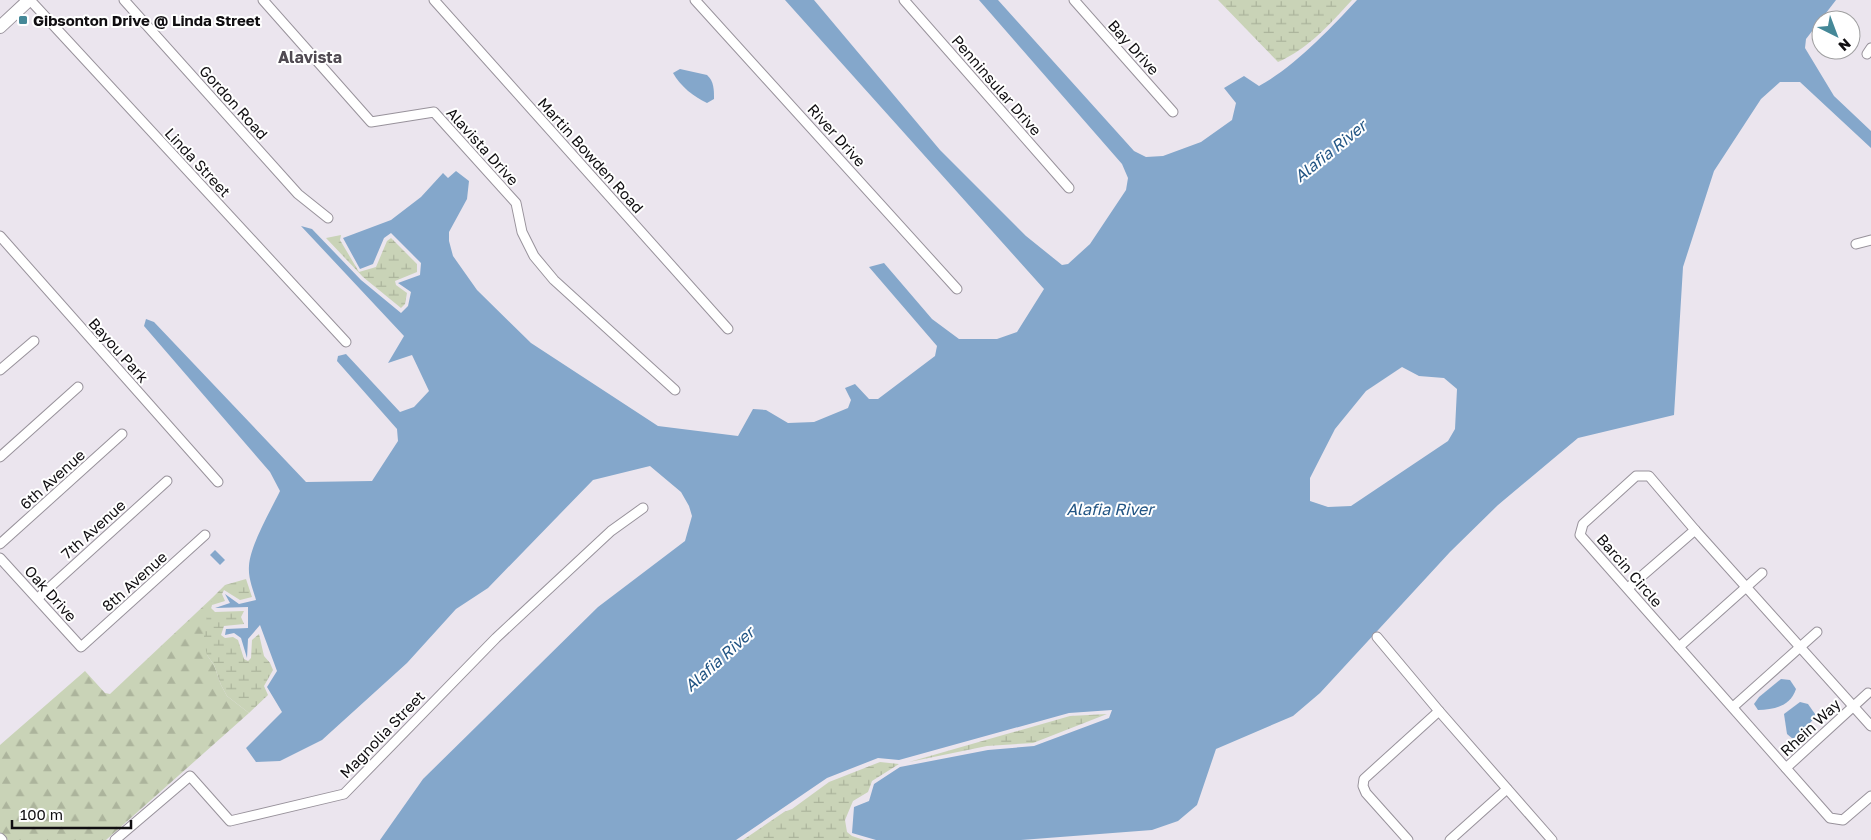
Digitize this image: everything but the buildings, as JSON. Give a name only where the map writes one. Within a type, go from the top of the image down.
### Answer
[{"type":"main road","points":[[0,26],[25,2]]},
{"type":"street","name":"Gordon Road","points":[[124,0],[298,194],[328,218]]},
{"type":"street","name":"Alavista Drive","points":[[263,0],[371,122],[434,112],[516,204],[522,232],[534,256],[554,280],[675,390]]},
{"type":"street","name":"Martin Bowden Road","points":[[434,0],[728,329]]},
{"type":"street","name":"River Drive","points":[[695,0],[957,289]]},
{"type":"street","name":"Penninsular Drive","points":[[904,0],[1069,188]]},
{"type":"street","name":"Bay Drive","points":[[1074,0],[1174,112]]},
{"type":"street","name":"Linda Street","points":[[25,2],[346,342]]},
{"type":"street","name":"Bayou Park","points":[[0,236],[218,482]]},
{"type":"street","points":[[1856,244],[1871,240]]},
{"type":"street","points":[[0,370],[34,341]]},
{"type":"street","points":[[0,457],[78,387]]},
{"type":"street","name":"6th Avenue","points":[[0,544],[122,434]]},
{"type":"street","name":"Barcin Circle","points":[[1871,726],[1649,476],[1636,476],[1582,524],[1580,535],[1830,818],[1843,820],[1871,796]]},
{"type":"street","name":"7th Avenue","points":[[38,598],[167,481]]},
{"type":"street","name":"Magnolia Street","points":[[115,840],[190,776],[230,821],[344,794],[496,638],[611,531],[643,508]]},
{"type":"street","points":[[1628,588],[1695,530]]},
{"type":"street","name":"8th Avenue","points":[[81,647],[205,535]]},
{"type":"street","name":"Oak Drive","points":[[0,558],[81,647]]},
{"type":"street","points":[[1679,647],[1762,573]]},
{"type":"street","points":[[1733,707],[1817,632]]},
{"type":"street","points":[[1377,637],[1552,840]]},
{"type":"street","name":"Rhein Way","points":[[1786,768],[1868,693]]},
{"type":"street","points":[[1408,840],[1366,793],[1363,786],[1364,779],[1439,711]]},
{"type":"street","points":[[1450,840],[1507,789]]},
{"type":"green space","points":[[1218,0],[1352,0],[1309,43],[1278,62]]},
{"type":"green space","points":[[341,235],[340,240],[359,272],[376,267],[387,241],[391,238],[417,264],[417,272],[395,281],[396,285],[407,293],[405,304],[401,308],[363,277],[326,238]]},
{"type":"green space","points":[[246,579],[252,597],[240,600],[224,590],[222,594],[225,601],[212,605],[211,608],[215,612],[244,611],[241,617],[244,624],[224,626],[221,635],[225,638],[233,637],[238,640],[244,659],[248,661],[251,658],[252,640],[259,634],[264,656],[273,670],[264,686],[268,695],[249,713],[227,696],[214,665],[207,655],[204,642],[204,628],[212,598],[225,585]]},
{"type":"green space","points":[[212,598],[207,655],[214,665],[227,696],[249,713],[106,840],[8,840],[0,832],[0,745],[85,671],[105,693],[110,694]]},
{"type":"green space","points":[[1107,714],[1033,743],[987,746],[909,762],[1070,716]]},
{"type":"green space","points":[[880,762],[899,764],[872,781],[868,792],[853,801],[845,820],[847,832],[864,840],[743,840],[784,812],[792,809],[829,782]]},
{"type":"water","name":"Alafia River","points":[[785,0],[814,0],[940,150],[1026,236],[1062,265],[1068,264],[1090,244],[1126,190],[1128,178],[1122,164],[979,0],[998,0],[1134,151],[1146,157],[1163,156],[1201,142],[1232,120],[1236,103],[1224,88],[1244,76],[1259,86],[1272,78],[1311,47],[1357,0],[1836,0],[1828,10],[1811,10],[1811,32],[1806,39],[1805,48],[1834,96],[1871,131],[1871,148],[1800,82],[1780,82],[1761,99],[1714,171],[1683,267],[1674,415],[1578,438],[1498,505],[1450,552],[1320,693],[1293,716],[1216,749],[1197,805],[1178,821],[1152,830],[1021,840],[876,840],[852,833],[854,807],[869,801],[874,784],[900,767],[988,750],[1034,746],[1109,718],[1112,710],[1069,713],[899,760],[878,758],[827,778],[736,840],[380,840],[423,779],[598,607],[685,541],[692,516],[689,506],[681,492],[650,466],[593,480],[488,588],[456,609],[407,663],[322,740],[280,761],[256,762],[246,748],[282,712],[267,687],[277,671],[260,625],[248,639],[247,658],[241,638],[234,633],[225,635],[226,629],[248,628],[248,607],[215,608],[230,603],[225,594],[239,604],[256,600],[249,575],[250,558],[257,538],[280,491],[270,472],[144,326],[146,319],[154,322],[306,482],[372,481],[398,441],[397,429],[337,361],[338,356],[346,354],[400,412],[414,407],[429,391],[412,355],[388,363],[404,336],[301,226],[312,229],[361,280],[401,313],[408,306],[411,292],[398,283],[420,275],[421,263],[391,233],[384,238],[373,264],[360,269],[343,238],[391,220],[421,197],[443,173],[448,178],[456,171],[469,181],[467,199],[449,232],[449,241],[453,256],[477,290],[531,343],[658,426],[738,436],[753,409],[766,410],[788,423],[814,422],[848,408],[851,400],[845,388],[855,384],[869,399],[878,399],[935,356],[937,346],[869,267],[884,263],[932,319],[959,339],[997,339],[1017,332],[1044,289]],"holes":[[[1402,367],[1419,376],[1444,378],[1457,389],[1455,429],[1448,441],[1351,506],[1328,507],[1310,501],[1310,478],[1335,429],[1366,391]]]},
{"type":"water","points":[[680,69],[707,75],[714,89],[714,99],[707,103],[688,91],[673,73]]},
{"type":"water","points":[[215,550],[225,560],[220,565],[210,555]]},
{"type":"water","points":[[1781,679],[1790,680],[1796,689],[1790,700],[1781,706],[1758,710],[1754,704],[1759,697]]},
{"type":"water","points":[[1800,702],[1808,704],[1815,714],[1814,719],[1793,739],[1787,734],[1784,714]]},
{"type":"place","name":"Gibsonton Drive @ Linda Street","points":[[23,20]]},
{"type":"district","name":"Alavista","points":[[310,57]]}]
